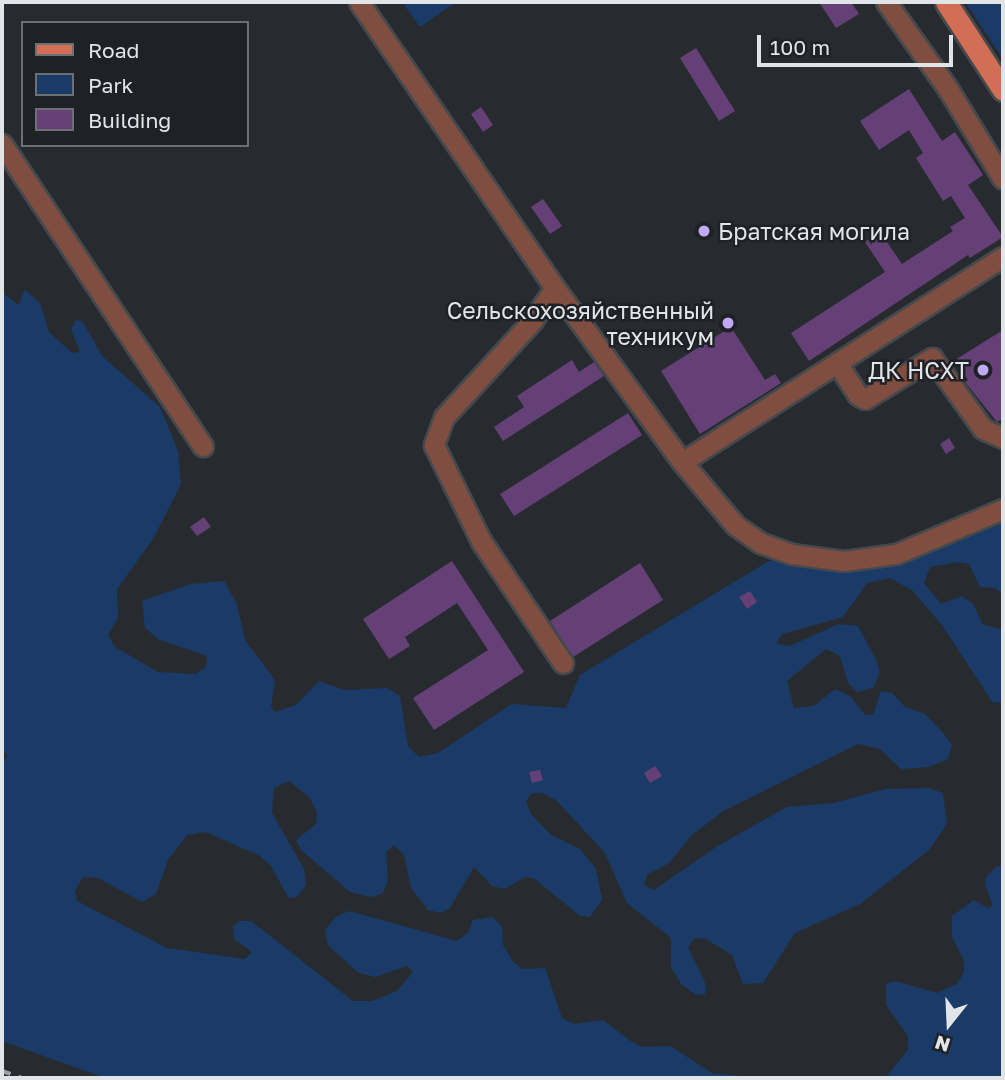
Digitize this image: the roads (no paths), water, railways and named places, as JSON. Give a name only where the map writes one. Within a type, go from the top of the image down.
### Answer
[{"type":"main road","points":[[946,2],[1003,90]]},
{"type":"street","points":[[359,2],[555,288],[682,462],[735,524],[761,543],[817,560],[870,559],[896,554],[1003,509]]},
{"type":"street","points":[[886,2],[948,89],[1003,179]]},
{"type":"street","points":[[2,144],[203,446]]},
{"type":"street","points":[[682,462],[1003,257]]},
{"type":"street","points":[[555,288],[533,320],[444,417],[433,445],[481,541],[563,663]]},
{"type":"street","points":[[838,363],[858,395],[866,399],[932,358],[983,429],[1003,438]]},
{"type":"railway","points":[[2,1071],[22,1078]]},
{"type":"place","name":"Братская могила","points":[[704,231]]},
{"type":"place","name":"Сельскохозяйственный техникум","points":[[728,323]]},
{"type":"place","name":"ДК НСХТ","points":[[983,370]]}]
